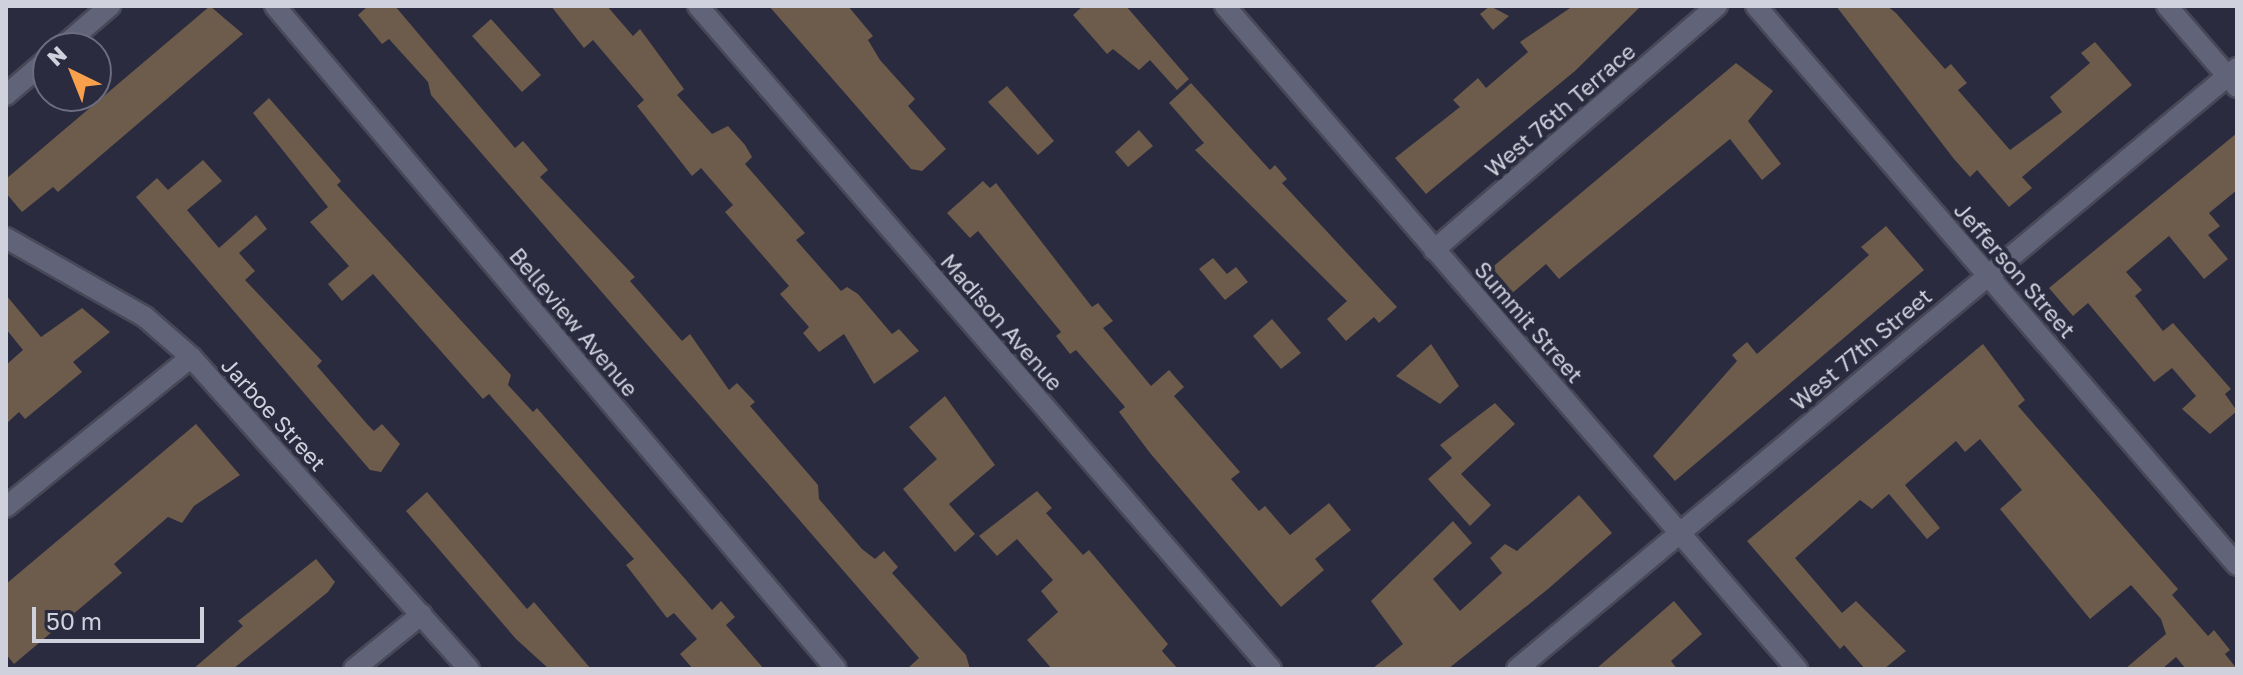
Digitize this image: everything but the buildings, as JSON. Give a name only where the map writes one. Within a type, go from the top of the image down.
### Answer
[{"type":"street","points":[[80,32],[110,6]]},
{"type":"street","name":"Belleview Avenue","points":[[275,6],[836,669]]},
{"type":"street","name":"Madison Avenue","points":[[698,6],[1271,669]]},
{"type":"street","name":"Summit Street","points":[[1225,6],[1797,669]]},
{"type":"street","name":"West 76th Terrace","points":[[1434,250],[1717,6]]},
{"type":"street","name":"Jefferson Street","points":[[1756,6],[2237,565]]},
{"type":"street","points":[[2167,6],[2234,77]]},
{"type":"street","points":[[6,95],[32,73]]},
{"type":"street","name":"West 77th Street","points":[[1517,669],[1987,276],[2234,77]]},
{"type":"street","name":"Jarboe Street","points":[[6,238],[145,317],[191,357],[469,669]]},
{"type":"street","points":[[6,507],[191,357]]},
{"type":"street","points":[[354,669],[422,614]]}]
